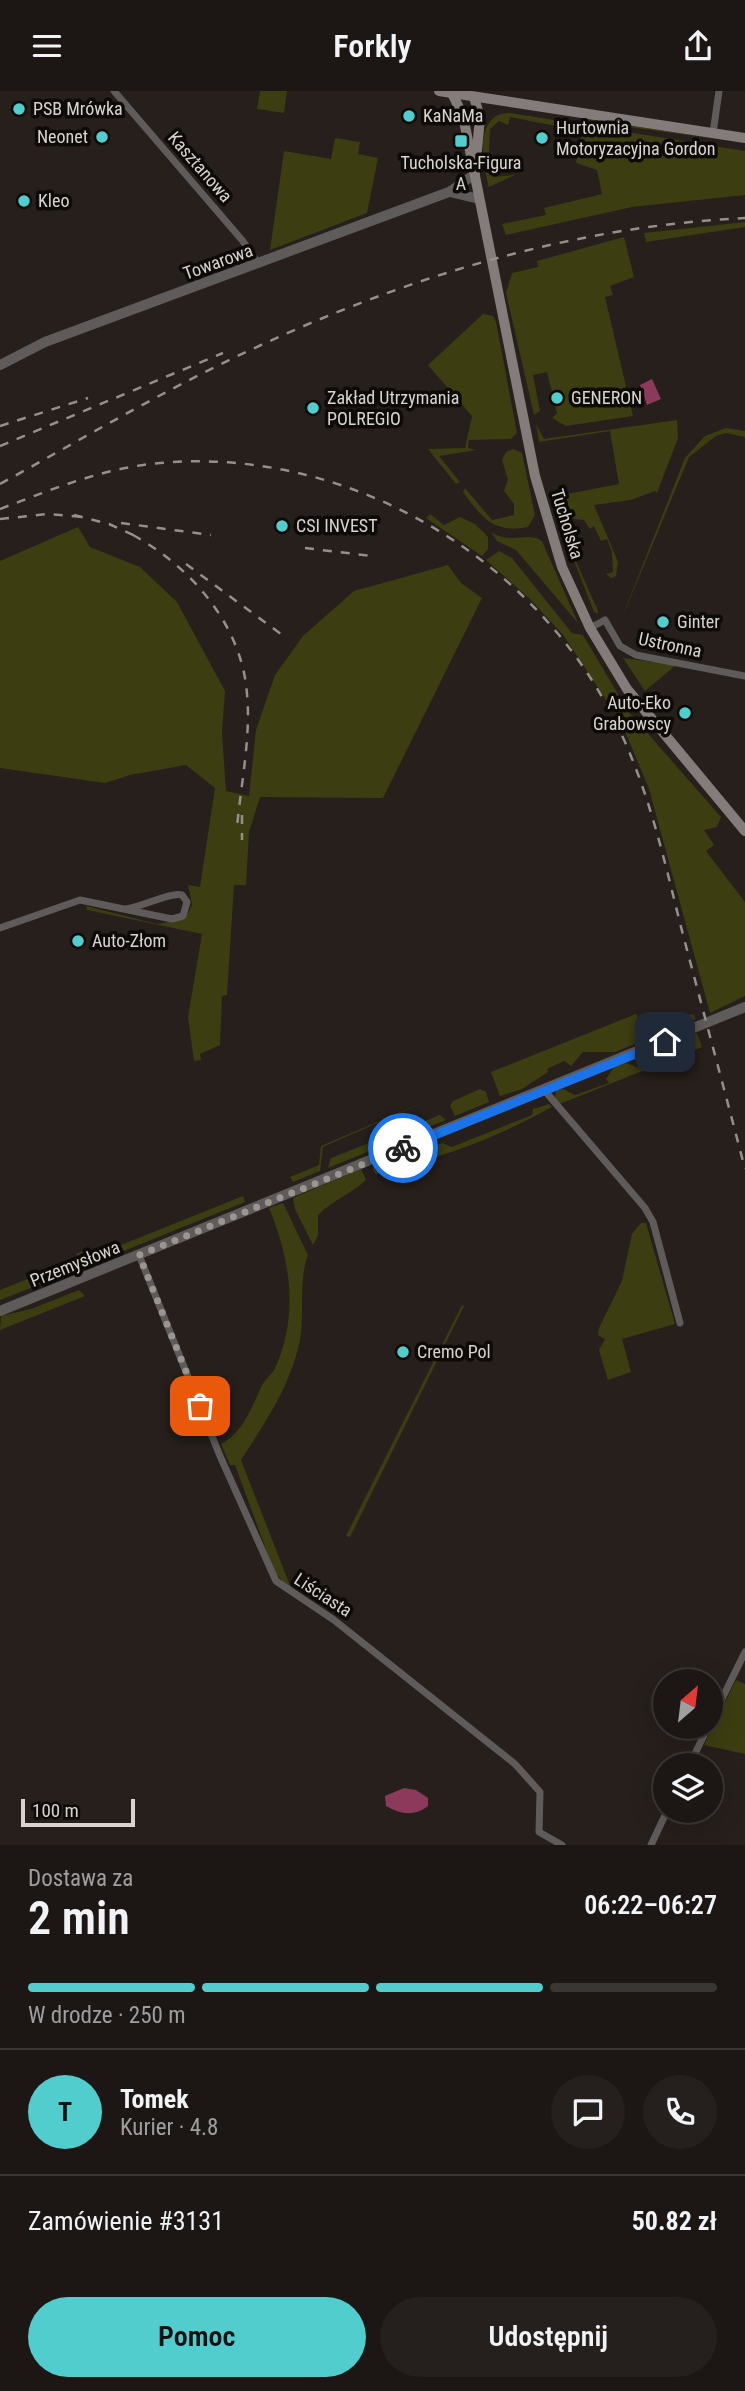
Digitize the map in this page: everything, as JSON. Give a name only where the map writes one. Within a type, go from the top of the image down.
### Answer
[{"type":"main road","points":[[439,91],[745,138]]},
{"type":"main road","name":"Tucholska","points":[[452,93],[463,116],[543,510],[562,567],[590,628],[639,705],[745,831]]},
{"type":"main road","points":[[463,116],[474,97]]},
{"type":"main road","name":"Tucholska","points":[[474,97],[480,118],[475,174]]},
{"type":"main road","points":[[480,118],[497,101]]},
{"type":"street","name":"Kasztanowa","points":[[114,91],[242,240],[259,264]]},
{"type":"street","points":[[713,133],[719,91]]},
{"type":"street","name":"Towarowa","points":[[0,365],[45,342],[449,192],[475,174]]},
{"type":"street","points":[[449,192],[479,199]]},
{"type":"street","name":"Ustronna","points":[[590,628],[605,619],[620,646],[633,654],[745,676]]},
{"type":"street","points":[[0,928],[76,900],[176,919],[185,912],[187,902],[184,896],[175,893],[144,907],[126,909]]},
{"type":"street","name":"Przemysłowa","points":[[0,1311],[545,1091],[745,1007]]},
{"type":"street","points":[[545,1091],[645,1208],[653,1222],[680,1323]]},
{"type":"street","name":"Liściasta","points":[[139,1255],[220,1456],[276,1581],[334,1620],[514,1764],[540,1793],[539,1832],[562,1845]]},
{"type":"street","points":[[723,1697],[745,1652]]},
{"type":"street","points":[[651,1845],[661,1823]]},
{"type":"shaded area","points":[[260,91],[287,91],[284,113],[257,109]]},
{"type":"shaded area","points":[[510,113],[579,124],[571,129],[510,117],[508,125],[499,121],[490,129],[489,154],[493,155],[494,172],[491,174],[493,177],[515,175],[489,187],[483,153],[486,130],[498,115]]},
{"type":"shaded area","points":[[588,119],[724,140],[585,121]]},
{"type":"shaded area","points":[[584,125],[745,151],[745,195],[632,207],[506,235],[502,224],[546,215],[544,208],[602,194],[597,170],[576,163]]},
{"type":"shaded area","points":[[335,138],[360,142],[358,154],[378,158],[367,213],[270,250],[284,151],[331,159]]},
{"type":"shaded area","points":[[745,222],[745,227],[646,242],[644,233]]},
{"type":"shaded area","points":[[624,237],[634,277],[610,286],[613,295],[605,297],[633,416],[566,426],[552,418],[557,413],[547,372],[533,375],[540,411],[534,415],[506,293],[512,273],[538,267],[537,261]]},
{"type":"shaded area","points":[[483,314],[493,316],[496,322],[517,433],[511,439],[469,440],[468,448],[476,450],[439,456],[460,482],[456,484],[428,449],[465,448],[472,416],[428,365]]},
{"type":"shaded area","points":[[652,379],[661,399],[647,405],[640,385]]},
{"type":"shaded area","points":[[677,420],[678,438],[657,493],[655,491],[631,500],[594,505],[618,562],[616,576],[611,578],[606,574],[613,572],[612,552],[607,539],[601,541],[594,526],[590,529],[584,520],[556,517],[551,497],[619,484],[610,431],[539,442],[536,424],[544,439]]},
{"type":"shaded area","points":[[726,428],[745,431],[745,437],[726,433],[716,436],[689,457],[619,625],[685,458],[705,436]]},
{"type":"shaded area","points":[[513,449],[522,453],[535,515],[528,527],[516,529],[490,522],[463,492],[465,488],[492,520],[514,515],[514,504],[504,491],[508,480],[502,460],[506,452]]},
{"type":"shaded area","points":[[430,514],[444,525],[460,517],[475,524],[488,537],[488,549],[482,556],[426,518]]},
{"type":"shaded area","points":[[78,527],[90,547],[140,567],[177,602],[225,691],[222,733],[226,791],[249,796],[256,730],[275,675],[303,636],[354,591],[448,565],[461,583],[482,598],[383,798],[260,797],[249,832],[246,885],[234,885],[227,995],[222,996],[220,1045],[200,1054],[201,1060],[194,1061],[188,1017],[202,934],[87,910],[86,906],[157,924],[185,919],[192,905],[188,885],[200,887],[215,788],[186,765],[130,775],[105,783],[0,768],[0,561]]},
{"type":"shaded area","points":[[562,530],[598,611],[598,614],[594,612]]},
{"type":"shaded area","points":[[491,532],[498,536],[531,537],[542,541],[578,623],[516,550],[497,541]]},
{"type":"shaded area","points":[[499,551],[512,558],[572,633],[583,635],[628,711],[721,817],[717,827],[704,830],[714,845],[706,851],[745,902],[745,996],[710,1013],[649,789],[622,724],[564,636],[530,599],[486,560]]},
{"type":"shaded area","points":[[623,658],[676,665],[645,691]]},
{"type":"shaded area","points":[[636,1014],[645,1027],[693,1014],[696,1019],[615,1052],[583,1052],[571,1066],[564,1061],[547,1069],[548,1072],[522,1089],[500,1096],[491,1072]]},
{"type":"shaded area","points":[[697,1033],[702,1047],[560,1104],[555,1098],[556,1090],[563,1089],[575,1095],[609,1083],[606,1079],[614,1067],[626,1063],[637,1067],[672,1053],[667,1050],[671,1044]]},
{"type":"shaded area","points":[[480,1089],[486,1092],[489,1102],[455,1116],[450,1106],[453,1101]]},
{"type":"shaded area","points":[[436,1097],[323,1147],[320,1171],[293,1182],[290,1177],[319,1165],[321,1146]]},
{"type":"shaded area","points":[[549,1104],[552,1107],[532,1118],[470,1145],[427,1160],[383,1170],[376,1175],[372,1169],[381,1162],[402,1159],[442,1143],[452,1147],[532,1115],[533,1109]]},
{"type":"shaded area","points":[[440,1115],[446,1120],[328,1168],[331,1158]]},
{"type":"shaded area","points":[[361,1169],[366,1180],[318,1215],[318,1235],[313,1245],[295,1209],[293,1198]]},
{"type":"shaded area","points":[[243,1196],[245,1202],[84,1267],[76,1254],[83,1251],[86,1259]]},
{"type":"shaded area","points":[[283,1203],[308,1255],[303,1275],[300,1340],[284,1388],[241,1460],[291,1588],[314,1602],[287,1587],[274,1571],[235,1465],[230,1465],[221,1444],[235,1434],[246,1419],[262,1384],[275,1369],[283,1346],[289,1306],[287,1266],[269,1208]]},
{"type":"shaded area","points":[[641,1223],[646,1223],[675,1324],[622,1339],[631,1372],[608,1380],[599,1350],[605,1339],[598,1335],[599,1328],[622,1281],[632,1234]]},
{"type":"shaded area","points":[[70,1262],[72,1272],[0,1300],[0,1290]]},
{"type":"shaded area","points":[[79,1290],[85,1296],[0,1330],[1,1316],[31,1309]]},
{"type":"shaded area","points":[[462,1305],[464,1306],[350,1537],[346,1536]]},
{"type":"shaded area","points":[[736,1680],[745,1684],[745,1754],[704,1745],[707,1739],[723,1739],[723,1706]]},
{"type":"shaded area","points":[[404,1788],[416,1790],[428,1798],[428,1806],[418,1812],[407,1813],[386,1806],[385,1796]]},
{"type":"railway","points":[[0,484],[219,365],[345,309],[409,285],[541,247],[608,233],[745,218]]},
{"type":"railway","points":[[0,446],[223,353]]},
{"type":"railway","points":[[0,426],[88,398]]},
{"type":"railway","points":[[0,509],[78,480],[118,469],[160,463],[230,463],[299,473],[366,495],[429,525],[487,565],[539,612],[583,666],[629,751],[662,851],[745,1169]]},
{"type":"railway","points":[[0,519],[48,514],[83,517]]},
{"type":"railway","points":[[74,515],[109,524],[140,538]]},
{"type":"railway","points":[[121,523],[211,535]]},
{"type":"railway","points":[[133,535],[175,564],[193,581],[224,622],[235,645],[243,669],[248,710],[247,744],[237,827]]},
{"type":"railway","points":[[305,548],[372,556]]},
{"type":"railway","points":[[186,564],[285,637]]},
{"type":"railway","points":[[242,815],[242,840]]},
{"type":"way so far","points":[[200,1406],[139,1255],[403,1148]]},
{"type":"place","name":"PSB Mrówka","points":[[19,109]]},
{"type":"place","name":"KaNaMa","points":[[409,116]]},
{"type":"place","name":"Neonet","points":[[102,137]]},
{"type":"place","name":"Hurtownia Motoryzacyjna Gordon","points":[[542,138]]},
{"type":"place","name":"Tucholska-Figura A","points":[[461,141]]},
{"type":"place","name":"Kleo","points":[[24,201]]},
{"type":"place","name":"GENERON","points":[[557,398]]},
{"type":"place","name":"Zakład Utrzymania POLREGIO","points":[[313,408]]},
{"type":"place","name":"CSI INVEST","points":[[282,526]]},
{"type":"place","name":"Ginter","points":[[663,622]]},
{"type":"place","name":"Auto-Eko Grabowscy","points":[[685,713]]},
{"type":"place","name":"Auto-Złom","points":[[78,941]]},
{"type":"place","name":"Cremo Pol","points":[[403,1352]]},
{"type":"route","points":[[403,1148],[665,1042]]}]
